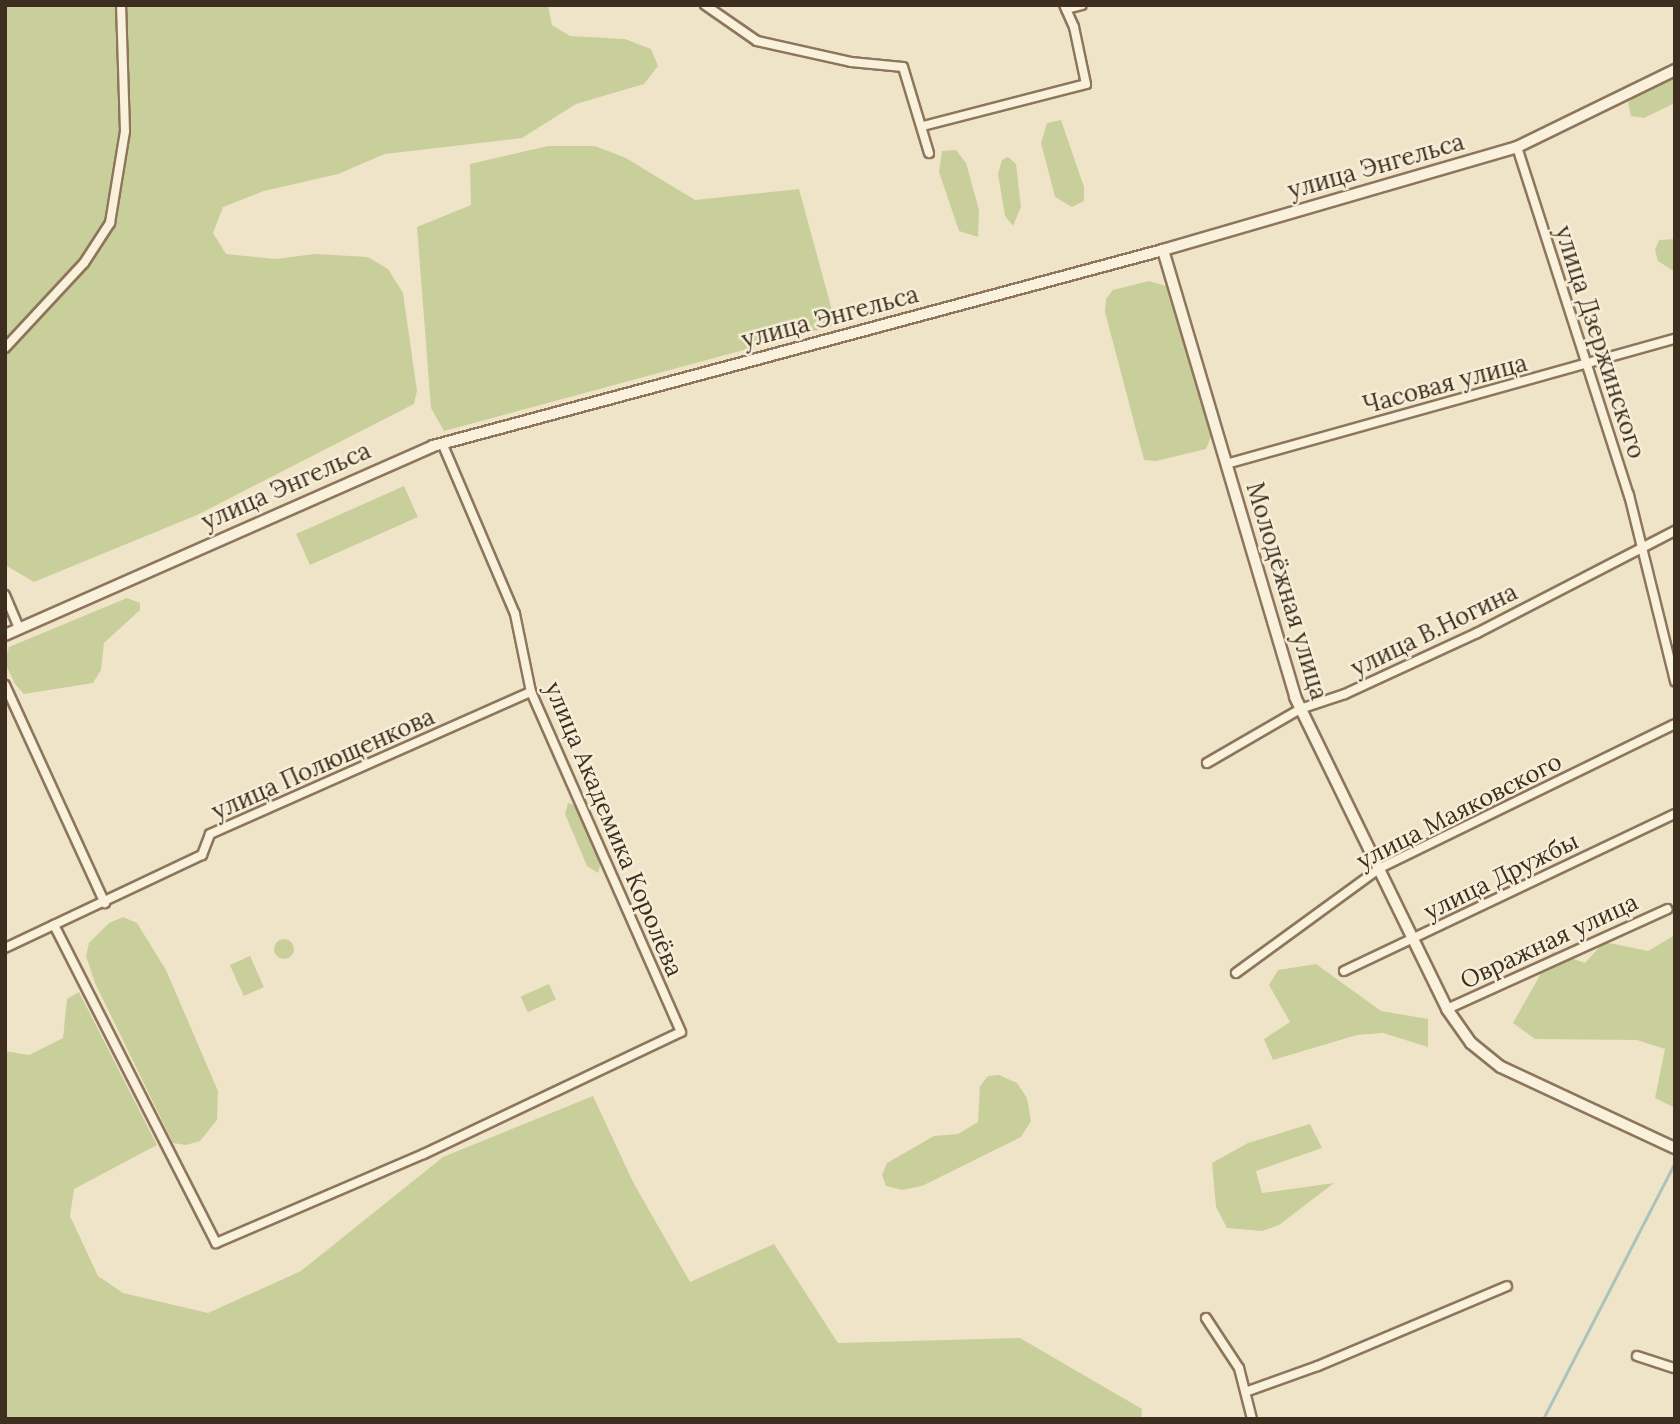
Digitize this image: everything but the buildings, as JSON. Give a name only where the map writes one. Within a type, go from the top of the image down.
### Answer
[{"type":"main road","name":"улица Энгельса","points":[[5,635],[442,443],[1163,250],[1517,147],[1675,70]]},
{"type":"main road","name":"Молодёжная улица","points":[[1163,250],[1300,709],[1380,867],[1447,1009],[1471,1043],[1501,1067],[1675,1148]]},
{"type":"street","points":[[5,348],[84,262],[110,223],[125,131],[121,5]]},
{"type":"street","points":[[705,5],[712,6],[746,37],[757,41],[850,62],[903,67],[929,153]]},
{"type":"street","points":[[923,126],[1086,84],[1065,7],[1082,5]]},
{"type":"street","name":"улица Дзержинского","points":[[1517,147],[1629,495],[1640,550],[1675,681]]},
{"type":"street","name":"Часовая улица","points":[[1226,464],[1675,340]]},
{"type":"street","name":"улица Академика Королёва","points":[[54,925],[216,1243],[424,1154],[681,1032],[531,692],[515,614],[442,443]]},
{"type":"street","name":"улица В.Ногина","points":[[1207,763],[1300,709],[1345,694],[1477,634],[1675,531]]},
{"type":"street","points":[[5,595],[19,628]]},
{"type":"street","points":[[5,685],[104,903]]},
{"type":"street","name":"улица Полющенкова","points":[[5,948],[202,855],[210,834],[531,692]]},
{"type":"street","name":"улица Маяковского","points":[[1236,973],[1380,867],[1675,724]]},
{"type":"street","name":"улица Дружбы","points":[[1344,971],[1675,814]]},
{"type":"street","name":"Овражная улица","points":[[1447,1009],[1667,909]]},
{"type":"street","points":[[1248,1391],[1507,1286]]},
{"type":"street","points":[[1206,1318],[1239,1368],[1248,1391],[1252,1419]]},
{"type":"street","points":[[1637,1356],[1675,1368]]},
{"type":"green space","points":[[5,5],[548,5],[552,25],[570,36],[625,39],[651,49],[658,66],[644,84],[576,104],[522,138],[385,154],[338,174],[264,191],[223,207],[213,233],[226,254],[275,259],[315,254],[368,257],[388,269],[403,293],[417,391],[414,404],[197,515],[34,582],[5,565]]},
{"type":"green space","points":[[1675,76],[1675,103],[1644,118],[1631,116],[1628,103],[1633,98]]},
{"type":"green space","points":[[1061,120],[1084,187],[1084,201],[1072,207],[1055,197],[1041,143],[1047,123]]},
{"type":"green space","points":[[548,146],[595,146],[626,158],[695,200],[799,189],[836,325],[444,431],[431,408],[417,227],[471,205],[470,164]]},
{"type":"green space","points":[[956,150],[966,163],[979,210],[978,237],[959,231],[939,172],[942,151]]},
{"type":"green space","points":[[1008,157],[1016,164],[1021,207],[1013,226],[1005,216],[998,174],[1002,160]]},
{"type":"green space","points":[[1675,239],[1675,272],[1658,261],[1655,250],[1659,240]]},
{"type":"green space","points":[[1149,281],[1166,286],[1213,432],[1206,449],[1156,461],[1144,460],[1105,312],[1106,299],[1113,290]]},
{"type":"green space","points":[[404,486],[418,517],[310,565],[296,534]]},
{"type":"green space","points":[[127,598],[140,603],[140,610],[104,643],[101,670],[93,683],[24,694],[15,684],[5,663],[9,647]]},
{"type":"green space","points":[[568,803],[574,805],[602,860],[598,873],[587,866],[565,814]]},
{"type":"green space","points":[[123,917],[137,923],[166,970],[218,1091],[217,1120],[200,1141],[186,1145],[173,1143],[95,983],[86,956],[89,943],[109,923]]},
{"type":"green space","points":[[1675,935],[1675,1108],[1655,1098],[1665,1049],[1637,1040],[1535,1039],[1513,1023],[1553,952],[1585,963],[1604,942],[1648,951]]},
{"type":"green space","points":[[280,939],[288,939],[294,949],[288,959],[280,959],[274,953],[274,945]]},
{"type":"green space","points":[[250,956],[264,987],[244,996],[230,965]]},
{"type":"green space","points":[[1316,964],[1381,1011],[1428,1019],[1428,1047],[1383,1033],[1357,1035],[1273,1060],[1264,1039],[1290,1022],[1269,985],[1278,970]]},
{"type":"green space","points":[[549,984],[556,1000],[528,1012],[521,997]]},
{"type":"green space","points":[[79,992],[157,1145],[74,1189],[70,1216],[98,1276],[123,1293],[208,1313],[301,1271],[443,1157],[593,1096],[633,1182],[690,1282],[774,1244],[838,1343],[1020,1338],[1142,1409],[1141,1419],[5,1419],[5,1051],[29,1055],[63,1038],[67,999]]},
{"type":"green space","points":[[999,1075],[1017,1083],[1027,1098],[1031,1121],[1021,1137],[922,1186],[902,1190],[886,1186],[882,1175],[887,1163],[934,1136],[958,1134],[978,1122],[980,1086],[988,1076]]},
{"type":"green space","points":[[1310,1124],[1322,1148],[1256,1171],[1262,1193],[1334,1183],[1279,1225],[1262,1231],[1227,1228],[1216,1207],[1212,1163],[1248,1143]]},
{"type":"waterway","points":[[1543,1419],[1675,1162]]}]
